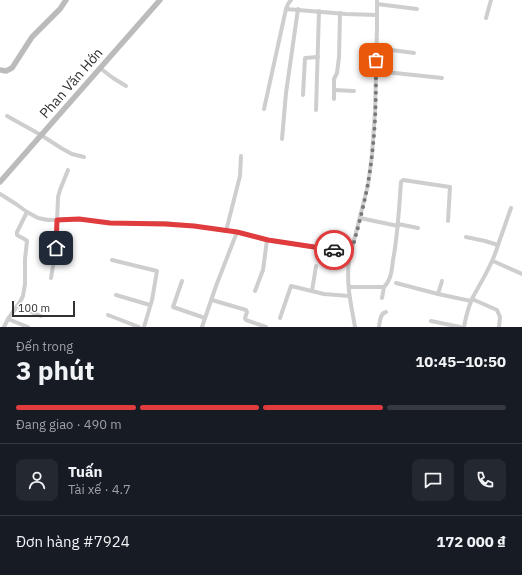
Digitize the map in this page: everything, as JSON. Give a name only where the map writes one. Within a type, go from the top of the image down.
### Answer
[{"type":"main road","points":[[0,70],[6,71],[16,64],[32,37],[60,10],[66,0]]},
{"type":"main road","name":"Phan Văn Hớn","points":[[0,182],[160,0]]},
{"type":"street","points":[[264,109],[286,9],[291,0]]},
{"type":"street","points":[[486,18],[491,0]]},
{"type":"street","points":[[355,327],[349,296],[348,272],[349,260],[368,185],[372,155],[375,112],[377,2],[417,8]]},
{"type":"street","points":[[286,9],[377,15]]},
{"type":"street","points":[[282,139],[286,93],[298,10]]},
{"type":"street","points":[[316,110],[319,11]]},
{"type":"street","points":[[334,99],[334,78],[337,73],[339,57],[340,13]]},
{"type":"street","points":[[377,48],[414,53]]},
{"type":"street","points":[[303,95],[305,58],[318,57]]},
{"type":"street","points":[[100,68],[126,86]]},
{"type":"street","points":[[376,71],[442,78]]},
{"type":"street","points":[[334,90],[354,91]]},
{"type":"street","points":[[7,116],[72,154],[84,157]]},
{"type":"street","points":[[226,231],[240,176],[241,156]]},
{"type":"street","points":[[51,278],[56,248],[60,190],[68,170]]},
{"type":"street","points":[[382,298],[384,287],[388,283],[391,272],[403,180],[450,187],[448,221]]},
{"type":"street","points":[[0,194],[38,218],[48,220],[79,219],[110,223],[194,226],[237,232],[268,240],[351,253]]},
{"type":"street","points":[[464,327],[467,311],[495,257],[511,208]]},
{"type":"street","points":[[4,327],[23,296],[24,291],[27,242],[17,235],[17,231],[27,212]]},
{"type":"street","points":[[360,218],[418,228]]},
{"type":"street","points":[[202,327],[237,232]]},
{"type":"street","points":[[466,237],[485,241],[498,246]]},
{"type":"street","points":[[255,291],[263,270],[268,240]]},
{"type":"street","points":[[112,260],[157,271],[144,327]]},
{"type":"street","points":[[493,261],[522,274]]},
{"type":"street","points":[[312,291],[316,266]]},
{"type":"street","points":[[182,281],[173,307],[205,318]]},
{"type":"street","points":[[438,294],[442,281]]},
{"type":"street","points":[[396,283],[438,294],[472,300],[497,310],[500,317],[499,327]]},
{"type":"street","points":[[280,318],[291,286],[324,294],[349,296]]},
{"type":"street","points":[[349,287],[384,287]]},
{"type":"street","points":[[116,295],[150,305]]},
{"type":"street","points":[[212,300],[246,310],[248,312],[246,320],[266,327]]},
{"type":"street","points":[[17,306],[41,316]]},
{"type":"street","points":[[379,327],[382,314],[386,312]]},
{"type":"street","points":[[108,315],[139,327]]},
{"type":"street","points":[[8,319],[28,327]]},
{"type":"street","points":[[431,320],[460,327]]},
{"type":"way so far","points":[[334,250],[351,253],[368,185],[374,134],[376,60]]},
{"type":"route","points":[[56,248],[57,220],[79,219],[110,223],[194,226],[237,232],[268,240],[334,250]]}]
